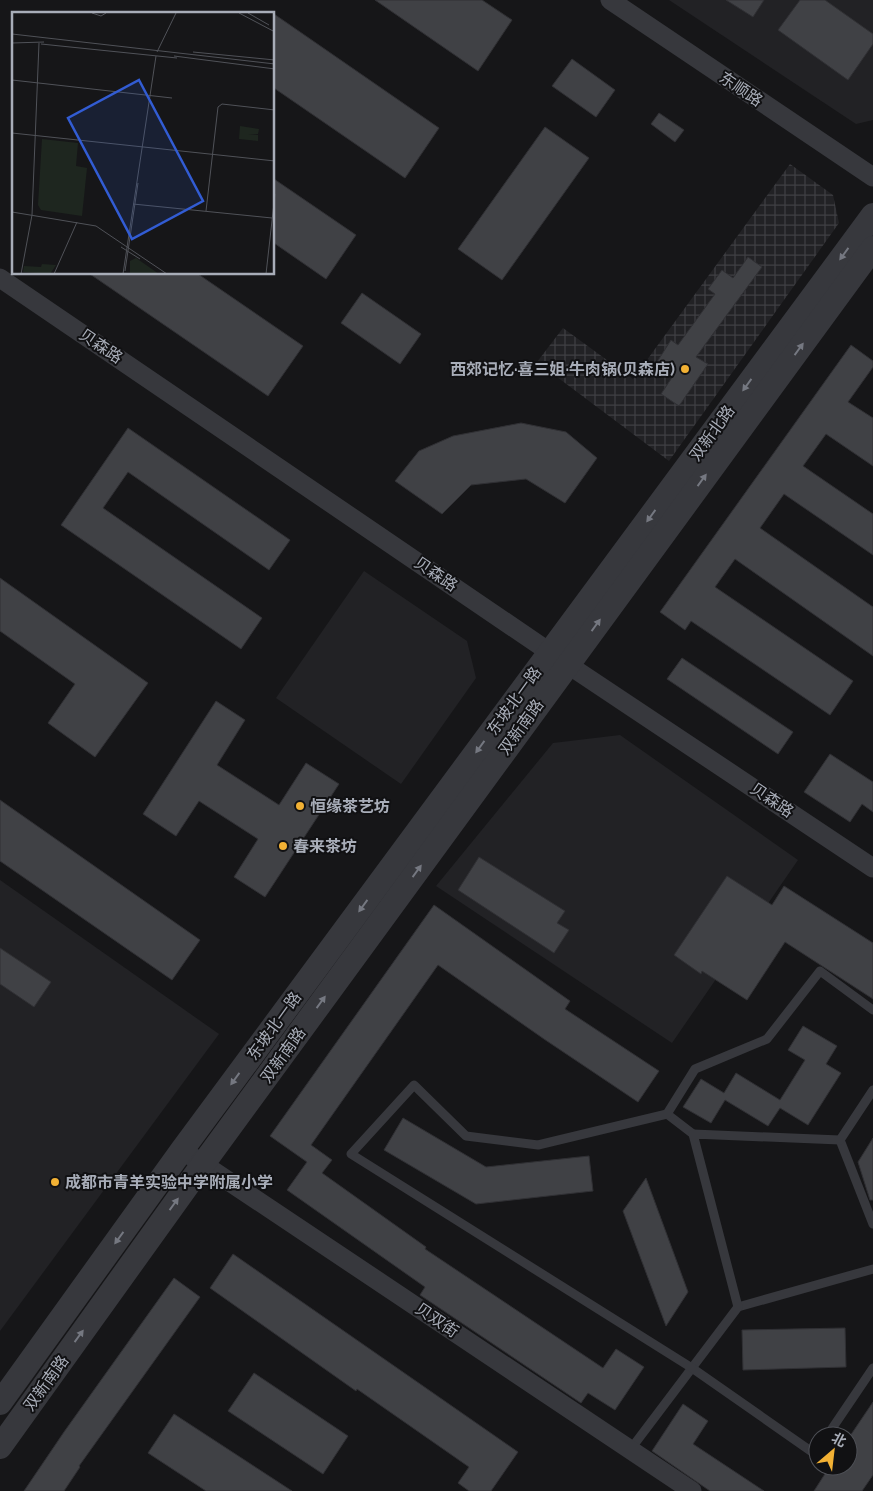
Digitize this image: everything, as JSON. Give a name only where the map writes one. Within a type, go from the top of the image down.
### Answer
[{"type":"street","name":"东顺路","points":[[610,0],[873,177]]},
{"type":"street","name":"双新北路","points":[[559,658],[873,215]]},
{"type":"street","name":"双新北路","points":[[559,658],[873,248]]},
{"type":"street","name":"贝森路","points":[[0,278],[559,658],[873,868]]},
{"type":"street","name":"东坡北一路","points":[[0,1404],[182,1150],[559,658]]},
{"type":"street","name":"双新南路","points":[[0,1447],[203,1164],[559,658]]},
{"type":"street","name":"贝双街","points":[[182,1150],[692,1491]]},
{"type":"lane","points":[[808,1449],[692,1368],[351,1154],[414,1085],[466,1136],[529,1144],[538,1145],[667,1114],[695,1069],[767,1039],[820,971],[873,1010]]},
{"type":"lane","points":[[840,1140],[873,1090]]},
{"type":"lane","points":[[667,1114],[693,1134],[840,1140]]},
{"type":"lane","points":[[693,1134],[738,1307]]},
{"type":"lane","points":[[840,1140],[873,1224]]},
{"type":"lane","points":[[630,1450],[738,1307],[873,1270]]},
{"type":"lane","points":[[834,1426],[873,1368]]},
{"type":"shaded area","points":[[669,0],[873,0],[873,120],[856,124]]},
{"type":"shaded area","points":[[790,164],[833,195],[839,223],[669,461],[537,362],[563,328],[633,379]]},
{"type":"shaded area","points":[[364,571],[467,641],[476,678],[401,784],[276,698]]},
{"type":"shaded area","points":[[620,735],[798,860],[672,1043],[436,886],[553,743]]},
{"type":"shaded area","name":"成都市青羊实验中学附属小学","points":[[0,880],[219,1034],[0,1331]]},
{"type":"building","points":[[375,0],[482,0],[512,20],[478,71]]},
{"type":"building","points":[[726,0],[764,0],[753,17]]},
{"type":"building","points":[[800,0],[825,0],[873,34],[873,44],[848,80],[778,30]]},
{"type":"building","points":[[275,15],[439,128],[405,178],[275,89]]},
{"type":"building","points":[[572,59],[615,90],[596,117],[552,86]]},
{"type":"building","points":[[659,113],[684,130],[675,142],[651,124]]},
{"type":"building","points":[[545,127],[589,158],[502,280],[458,249]]},
{"type":"building","points":[[275,180],[356,235],[326,279],[275,244]]},
{"type":"building","points":[[748,257],[762,267],[696,357],[708,364],[679,406],[661,394],[675,373],[657,362],[671,340],[678,345],[715,294],[708,289],[722,270],[733,278]]},
{"type":"building","points":[[91,275],[199,275],[303,346],[268,396]]},
{"type":"building","points":[[362,293],[421,334],[400,364],[341,323]]},
{"type":"building","points":[[851,345],[873,361],[873,367],[848,402],[873,418],[873,466],[826,434],[803,466],[873,514],[873,555],[784,494],[760,528],[873,607],[873,656],[735,559],[715,587],[853,681],[830,715],[691,621],[685,630],[660,612]]},
{"type":"building","points":[[521,423],[566,432],[597,458],[565,503],[526,479],[471,485],[442,514],[395,481],[419,451],[453,436]]},
{"type":"building","points":[[128,428],[290,540],[269,570],[128,472],[103,508],[262,618],[241,649],[61,525]]},
{"type":"building","points":[[0,578],[148,683],[95,757],[48,723],[75,684],[0,631]]},
{"type":"building","points":[[682,658],[793,732],[778,754],[667,679]]},
{"type":"building","points":[[216,701],[245,720],[217,765],[279,805],[306,763],[339,784],[265,897],[234,877],[258,839],[199,801],[176,836],[143,814]]},
{"type":"building","points":[[830,754],[873,782],[873,812],[862,804],[850,822],[804,792]]},
{"type":"building","points":[[0,800],[200,940],[172,980],[0,861]]},
{"type":"building","points":[[479,857],[565,911],[557,923],[569,930],[554,953],[458,890]]},
{"type":"building","points":[[727,876],[772,905],[784,886],[873,943],[873,999],[785,942],[747,1000],[702,971],[701,974],[674,955]]},
{"type":"building","points":[[434,905],[570,1001],[565,1009],[659,1071],[638,1102],[438,965],[311,1145],[332,1160],[322,1173],[426,1247],[425,1249],[603,1368],[616,1349],[644,1367],[615,1410],[588,1393],[581,1403],[420,1295],[425,1287],[287,1190],[307,1162],[270,1136]]},
{"type":"building","points":[[0,948],[51,982],[34,1007],[0,984]]},
{"type":"building","points":[[803,1026],[837,1046],[826,1064],[841,1073],[808,1125],[780,1108],[768,1126],[725,1100],[711,1123],[683,1107],[701,1079],[724,1093],[736,1073],[780,1100],[805,1060],[788,1050]]},
{"type":"building","points":[[403,1118],[486,1167],[589,1156],[593,1191],[476,1204],[384,1150]]},
{"type":"building","points":[[873,1138],[873,1200],[870,1200],[858,1162]]},
{"type":"building","points":[[646,1178],[688,1292],[666,1326],[623,1211]]},
{"type":"building","points":[[233,1254],[518,1452],[491,1491],[469,1491],[458,1483],[469,1467],[357,1389],[356,1391],[210,1288]]},
{"type":"building","points":[[174,1278],[200,1297],[79,1466],[64,1491],[24,1491],[64,1432]]},
{"type":"building","points":[[845,1328],[846,1367],[743,1370],[742,1330]]},
{"type":"building","points":[[254,1373],[348,1436],[323,1474],[228,1411]]},
{"type":"building","points":[[873,1402],[873,1475],[862,1491],[814,1491],[824,1476],[858,1476],[857,1426]]},
{"type":"building","points":[[683,1404],[708,1421],[693,1444],[764,1491],[710,1491],[652,1451]]},
{"type":"building","points":[[174,1414],[292,1491],[206,1491],[148,1453]]},
{"type":"place","name":"西郊记忆·喜三姐·牛肉锅(贝森店)","points":[[685,369]]},
{"type":"place","name":"恒缘茶艺坊","points":[[300,806]]},
{"type":"place","name":"春来茶坊","points":[[283,846]]},
{"type":"place","name":"成都市青羊实验中学附属小学","points":[[55,1182]]}]
